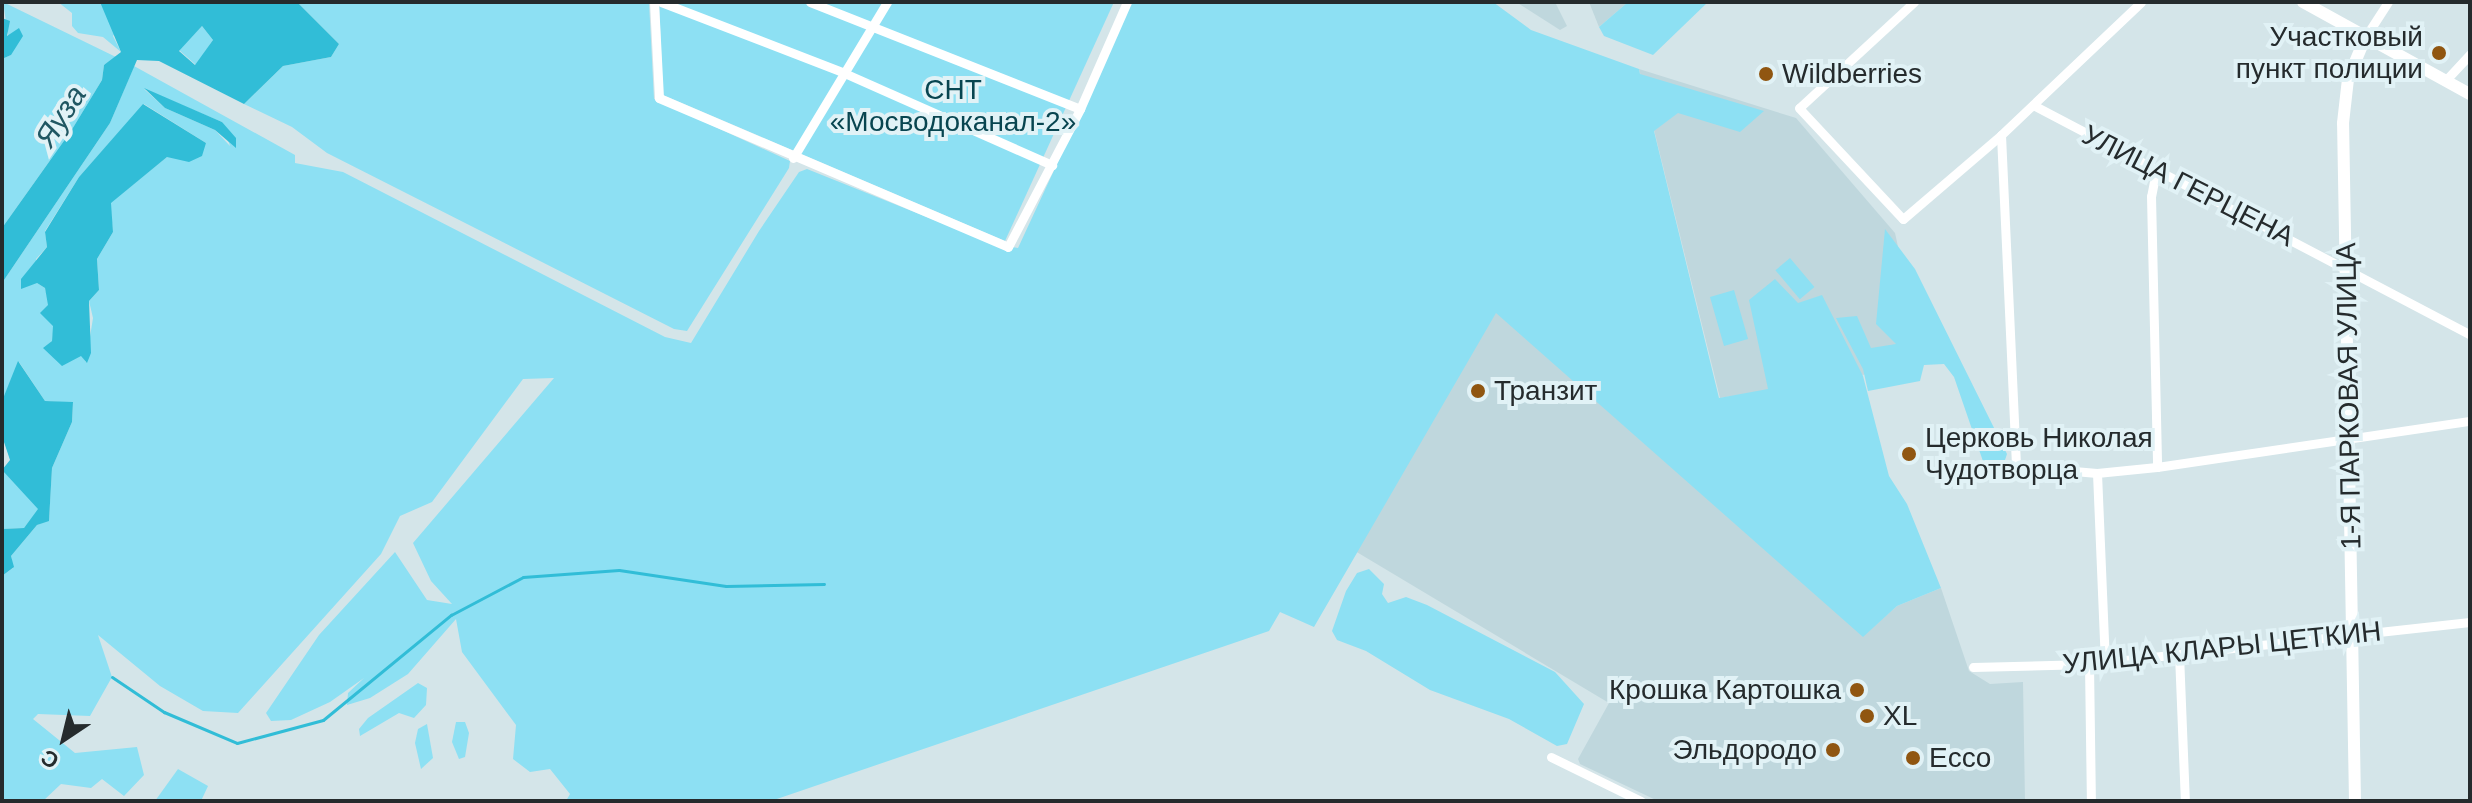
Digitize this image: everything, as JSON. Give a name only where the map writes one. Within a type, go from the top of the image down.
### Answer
[{"type":"street","points":[[654,2],[659,98],[793,158],[1008,247],[1080,109],[1127,2]]},
{"type":"street","points":[[661,2],[842,72],[1052,165]]},
{"type":"street","points":[[810,2],[1080,109]]},
{"type":"street","points":[[793,158],[842,72],[887,2]]},
{"type":"street","points":[[1914,2],[1799,108],[1903,219],[2001,135],[2141,2]]},
{"type":"street","points":[[2303,2],[2470,94]]},
{"type":"street","name":"1-Я ПАРКОВАЯ УЛИЦА","points":[[2355,801],[2345,99],[2366,36],[2388,2]]},
{"type":"street","points":[[2445,81],[2470,54]]},
{"type":"street","name":"УЛИЦА ГЕРЦЕНА","points":[[2033,105],[2470,334]]},
{"type":"street","points":[[2001,135],[2016,466],[2097,473],[2470,421]]},
{"type":"street","points":[[2156,171],[2151,196],[2157,467]]},
{"type":"street","points":[[2097,473],[2105,662]]},
{"type":"street","name":"УЛИЦА КЛАРЫ ЦЕТКИН","points":[[1973,667],[2089,664],[2470,622]]},
{"type":"street","points":[[2179,654],[2185,801]]},
{"type":"street","points":[[2089,664],[2091,801]]},
{"type":"street","points":[[1551,757],[1641,801]]},
{"type":"shaded area","points":[[100,2],[297,2],[339,44],[331,57],[283,66],[244,104],[159,61],[137,60],[110,123],[2,283],[2,228],[71,131],[102,80],[104,65],[121,52]],"holes":[[[202,26],[213,40],[195,65],[179,51]]]},
{"type":"shaded area","points":[[1516,2],[1555,2],[1567,26],[1560,30]]},
{"type":"shaded area","points":[[1589,2],[1628,2],[1599,27]]},
{"type":"shaded area","points":[[2,18],[10,21],[7,36],[19,28],[23,36],[11,55],[2,59]]},
{"type":"shaded area","points":[[1639,69],[1796,118],[1895,233],[1924,365],[1720,398]]},
{"type":"shaded area","points":[[144,88],[222,122],[236,138],[236,148],[215,130],[165,108]]},
{"type":"shaded area","points":[[143,104],[206,143],[202,156],[189,162],[167,157],[111,203],[113,232],[97,259],[99,290],[89,301],[91,353],[87,363],[81,356],[62,366],[43,348],[52,341],[53,326],[40,313],[48,305],[45,288],[37,283],[21,289],[21,279],[47,247],[45,232],[79,177]]},
{"type":"shaded area","points":[[1496,312],[1863,636],[1897,606],[1941,588],[1969,671],[1990,684],[2023,682],[2025,801],[1658,801],[1580,764],[1578,759],[1609,703],[1355,551]]},
{"type":"shaded area","points":[[18,361],[45,401],[73,402],[72,422],[52,468],[49,521],[37,525],[11,556],[14,567],[2,576],[2,529],[24,528],[38,509],[2,470],[10,460],[2,436],[2,401]]},
{"type":"green space","points":[[3,2],[118,58],[104,65],[102,80],[71,131],[2,228],[2,59],[11,55]]},
{"type":"green space","points":[[58,2],[143,2],[113,36],[121,52],[103,37],[78,33],[72,26],[72,13]]},
{"type":"green space","points":[[297,2],[649,2],[654,99],[790,161],[789,168],[687,331],[674,329],[327,153],[292,127],[244,104],[283,66],[331,57],[339,44]]},
{"type":"green space","name":"СНТ «Мосводоканал-2»","points":[[659,2],[1114,2],[1005,241],[663,95]]},
{"type":"green space","points":[[1132,2],[1493,2],[1531,30],[1639,69],[1640,74],[1764,111],[1740,132],[1678,113],[1654,131],[1719,398],[1768,389],[1749,300],[1775,279],[1798,303],[1822,295],[1863,376],[1889,476],[1907,504],[1941,588],[1897,606],[1863,637],[1496,313],[1314,627],[1280,612],[1269,631],[771,801],[566,801],[570,794],[550,769],[530,772],[513,759],[516,725],[462,652],[456,619],[408,674],[370,698],[347,705],[348,693],[364,678],[330,702],[291,720],[271,721],[266,713],[319,635],[395,552],[427,600],[452,604],[431,581],[413,543],[554,378],[523,379],[432,502],[400,516],[381,554],[238,713],[203,711],[160,686],[98,635],[112,677],[90,716],[38,714],[33,719],[75,753],[137,747],[144,775],[124,796],[102,779],[91,788],[61,784],[43,801],[2,801],[2,576],[13,568],[11,556],[37,525],[49,520],[52,468],[72,422],[73,403],[45,401],[19,362],[2,401],[2,283],[110,123],[134,66],[295,155],[295,163],[343,172],[665,337],[691,343],[759,231],[799,172],[807,169],[994,244],[1018,248]],"holes":[[[144,89],[222,122],[230,146],[215,130],[165,108]],[[144,104],[206,143],[167,157],[110,203],[113,232],[97,259],[99,290],[89,301],[93,318],[86,362],[81,355],[44,349],[52,341],[54,326],[45,288],[37,283],[36,259],[47,247],[45,231],[79,177]]]},
{"type":"green space","points":[[1628,2],[1708,2],[1653,55],[1604,36],[1599,27]]},
{"type":"green space","points":[[202,26],[213,40],[196,65],[179,50]]},
{"type":"green space","points":[[1885,229],[1915,269],[2007,454],[2002,469],[1986,470],[1954,377],[1944,364],[1924,365],[1920,381],[1868,391],[1863,369],[1836,318],[1857,316],[1871,348],[1896,344],[1876,324]]},
{"type":"green space","points":[[1790,258],[1814,287],[1800,299],[1775,270]]},
{"type":"green space","points":[[1734,290],[1748,339],[1724,346],[1710,297]]},
{"type":"green space","points":[[2,470],[39,509],[24,528],[2,529]]},
{"type":"green space","points":[[1369,569],[1384,584],[1382,594],[1388,603],[1406,597],[1427,605],[1555,672],[1584,704],[1567,744],[1557,746],[1509,719],[1430,690],[1366,651],[1337,640],[1332,631],[1346,591],[1357,573]]},
{"type":"green space","points":[[418,683],[427,688],[426,705],[414,718],[399,713],[360,736],[359,729],[368,718]]},
{"type":"green space","points":[[456,722],[465,722],[469,733],[465,757],[459,759],[452,742]]},
{"type":"green space","points":[[427,724],[433,758],[421,769],[415,743],[418,729]]},
{"type":"green space","points":[[178,769],[208,786],[201,801],[155,801]]},
{"type":"waterway","points":[[112,677],[164,712],[237,743],[323,720],[451,615],[523,577],[619,570],[726,586],[824,584]]},
{"type":"place","name":"Участковый пункт полиции","points":[[2439,53]]},
{"type":"place","name":"Wildberries","points":[[1766,74]]},
{"type":"place","name":"Транзит","points":[[1478,391]]},
{"type":"place","name":"Церковь Николая Чудотворца","points":[[1909,454]]},
{"type":"place","name":"Крошка Картошка","points":[[1857,690]]},
{"type":"place","name":"XL","points":[[1867,716]]},
{"type":"place","name":"Эльдородо","points":[[1833,750]]},
{"type":"place","name":"Ecco","points":[[1913,758]]},
{"type":"water label","name":"Яуза","points":[[61,116]]}]
